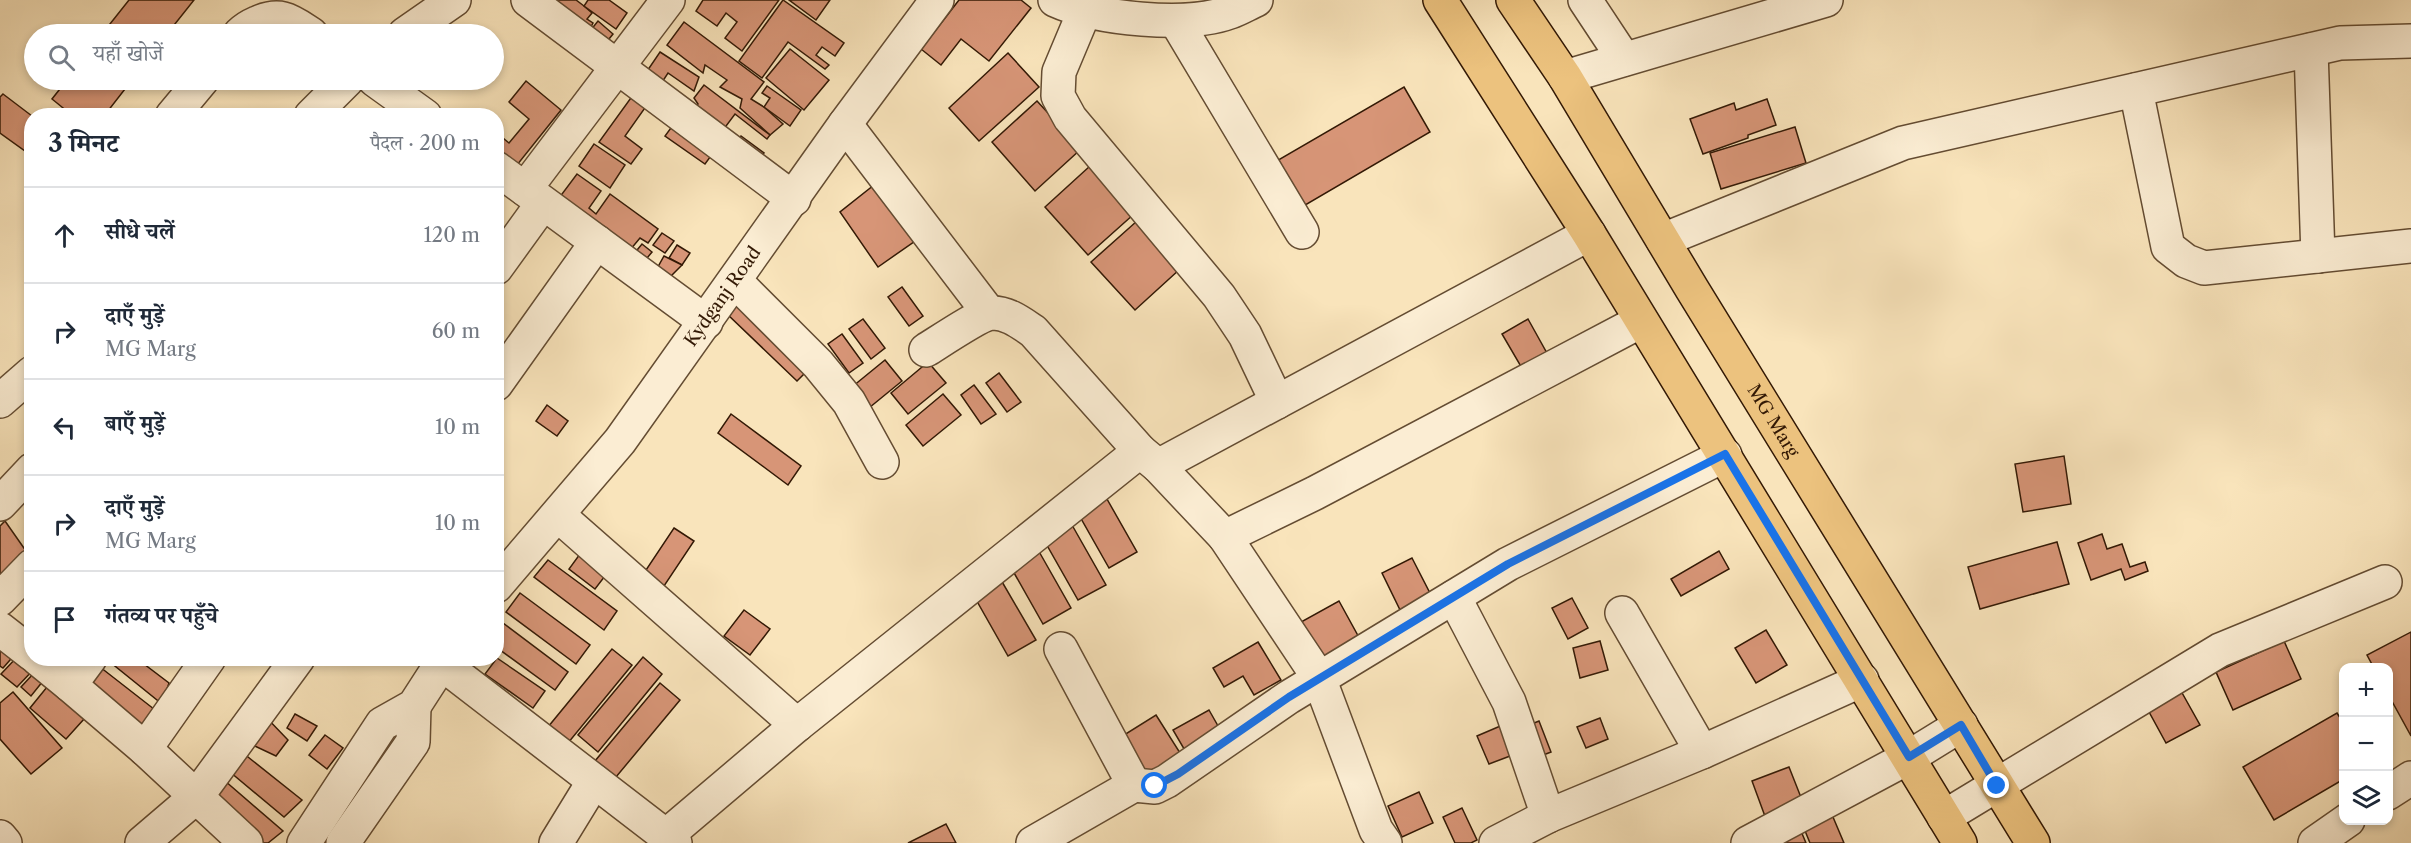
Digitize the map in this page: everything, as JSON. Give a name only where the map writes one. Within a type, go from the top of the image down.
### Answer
[{"type":"main road","points":[[1440,0],[1725,454],[1952,830]]},
{"type":"main road","name":"MG Marg","points":[[1513,0],[1565,77],[2033,843]]},
{"type":"street","points":[[419,24],[454,0]]},
{"type":"street","points":[[528,0],[794,199]]},
{"type":"street","points":[[1256,0],[1229,13],[1176,21],[1121,17],[1070,5],[1059,72],[1058,96],[1070,118],[1219,296],[1245,335],[1277,402]]},
{"type":"street","points":[[1585,0],[1624,59]]},
{"type":"street","points":[[1565,77],[1826,0]]},
{"type":"street","points":[[504,253],[534,196],[617,68],[665,1]]},
{"type":"street","name":"Kydganj Road","points":[[504,577],[620,441],[794,199],[928,3]]},
{"type":"street","points":[[255,24],[270,17],[283,18],[294,24]]},
{"type":"street","points":[[1176,21],[1302,232]]},
{"type":"street","points":[[1663,240],[1903,143],[2340,43],[2411,41]]},
{"type":"street","points":[[2311,50],[2318,256]]},
{"type":"street","points":[[179,108],[194,90]]},
{"type":"street","points":[[319,108],[337,90]]},
{"type":"street","points":[[388,90],[411,108]]},
{"type":"street","points":[[2136,90],[2168,247],[2186,261],[2204,268],[2411,246]]},
{"type":"street","points":[[845,124],[989,313]]},
{"type":"street","points":[[504,174],[706,322]]},
{"type":"street","points":[[449,666],[671,840],[797,725],[1149,458],[1277,402],[1589,234]]},
{"type":"street","points":[[504,373],[597,242]]},
{"type":"street","points":[[735,281],[818,364],[843,394],[882,462]]},
{"type":"street","points":[[926,350],[989,313],[1002,314],[1015,319],[1033,332],[1225,537],[1319,678],[1376,830],[1385,843]]},
{"type":"street","points":[[1225,537],[1315,493],[1641,321]]},
{"type":"street","points":[[0,401],[24,380]]},
{"type":"street","points":[[1034,843],[1134,785],[1155,786],[1167,781],[1319,678],[1508,564],[1725,454]]},
{"type":"street","points":[[0,504],[24,478]]},
{"type":"street","points":[[558,515],[797,725]]},
{"type":"street","points":[[0,599],[24,574]]},
{"type":"street","points":[[1952,830],[1997,786],[2220,650],[2385,582]]},
{"type":"street","points":[[1454,597],[1509,702],[1548,816]]},
{"type":"street","points":[[1622,613],[1702,752]]},
{"type":"street","points":[[0,628],[24,648]]},
{"type":"street","points":[[1061,648],[1134,785]]},
{"type":"street","points":[[47,666],[145,749],[246,843]]},
{"type":"street","points":[[70,685],[84,666]]},
{"type":"street","points":[[145,749],[203,666]]},
{"type":"street","points":[[142,843],[196,796],[292,666]]},
{"type":"street","points":[[304,843],[382,724],[414,706],[440,666]]},
{"type":"street","points":[[1496,843],[1548,816],[1702,752],[1862,680]]},
{"type":"street","points":[[343,843],[413,742],[414,706]]},
{"type":"street","points":[[1748,843],[1909,757],[1961,725]]},
{"type":"street","points":[[2393,790],[2411,778]]},
{"type":"street","points":[[556,843],[594,781]]},
{"type":"street","points":[[2315,843],[2341,825]]},
{"type":"street","points":[[0,837],[4,843]]},
{"type":"building","points":[[129,0],[194,0],[175,24],[110,24]]},
{"type":"building","points":[[540,0],[576,0],[584,6],[592,13],[587,19],[593,23],[586,36]]},
{"type":"building","points":[[588,0],[609,0],[627,13],[616,29],[584,6]]},
{"type":"building","points":[[703,0],[779,0],[742,51],[725,38],[737,22],[726,13],[717,26],[696,11]]},
{"type":"building","points":[[783,0],[844,43],[835,56],[822,47],[816,55],[829,65],[825,69],[788,42],[762,78],[739,61]]},
{"type":"building","points":[[789,0],[830,0],[816,20]]},
{"type":"building","points":[[959,0],[1021,0],[1031,8],[989,61],[961,39],[941,65],[921,49]]},
{"type":"building","points":[[598,21],[613,34],[601,49],[586,36]]},
{"type":"building","points":[[684,22],[764,82],[751,99],[783,124],[770,135],[740,108],[742,99],[720,87],[727,80],[705,65],[703,73],[667,45]]},
{"type":"building","points":[[790,49],[829,80],[804,110],[766,78]]},
{"type":"building","points":[[660,52],[699,77],[694,91],[668,73],[655,93],[639,83]]},
{"type":"building","points":[[1008,53],[1039,87],[979,141],[949,108]]},
{"type":"building","points":[[526,81],[561,110],[517,165],[504,154],[504,139],[509,143],[529,119],[509,102]]},
{"type":"building","points":[[704,85],[770,135],[767,139],[735,114],[720,134],[734,145],[741,136],[764,153],[752,169],[686,120],[698,104],[694,98]]},
{"type":"building","points":[[767,86],[801,110],[790,126],[764,107],[770,98],[762,93]]},
{"type":"building","points":[[1404,87],[1430,132],[1295,211],[1268,166]]},
{"type":"building","points":[[59,90],[124,90],[110,108],[63,108],[52,99]]},
{"type":"building","points":[[404,90],[415,90],[411,95]]},
{"type":"building","points":[[3,94],[24,110],[24,150],[0,133],[0,97]]},
{"type":"building","points":[[633,95],[647,105],[625,136],[642,149],[631,164],[599,142]]},
{"type":"building","points":[[1767,99],[1776,125],[1703,154],[1690,119],[1734,103],[1736,110]]},
{"type":"building","points":[[1037,101],[1081,149],[1035,191],[992,142]]},
{"type":"building","points":[[676,121],[716,149],[705,164],[665,136]]},
{"type":"building","points":[[1795,127],[1806,163],[1721,189],[1710,153]]},
{"type":"building","points":[[594,144],[625,165],[610,188],[579,166]]},
{"type":"building","points":[[1090,166],[1134,214],[1088,255],[1045,207]]},
{"type":"building","points":[[577,174],[601,191],[589,208],[596,214],[610,194],[658,229],[648,243],[640,238],[630,250],[559,198]]},
{"type":"building","points":[[874,185],[918,239],[878,267],[840,212]]},
{"type":"building","points":[[1137,221],[1180,269],[1135,310],[1091,262]]},
{"type":"building","points":[[662,233],[674,241],[665,253],[653,245]]},
{"type":"building","points":[[642,244],[652,252],[643,263],[633,255]]},
{"type":"building","points":[[677,245],[690,253],[682,265],[669,258]]},
{"type":"building","points":[[664,256],[682,265],[666,281],[654,274]]},
{"type":"building","points":[[902,287],[923,316],[909,326],[888,297]]},
{"type":"building","points":[[750,289],[821,357],[797,381],[726,313]]},
{"type":"building","points":[[863,319],[885,348],[871,359],[849,329]]},
{"type":"building","points":[[1528,319],[1548,355],[1523,370],[1502,334]]},
{"type":"building","points":[[842,334],[863,363],[849,373],[828,344]]},
{"type":"building","points":[[885,360],[902,381],[864,412],[847,391]]},
{"type":"building","points":[[928,362],[946,383],[908,414],[891,393]]},
{"type":"building","points":[[999,373],[1021,402],[1007,412],[986,383]]},
{"type":"building","points":[[974,385],[996,414],[981,424],[961,395]]},
{"type":"building","points":[[943,394],[961,415],[923,446],[906,425]]},
{"type":"building","points":[[547,405],[568,421],[557,436],[536,421]]},
{"type":"building","points":[[731,414],[801,466],[788,485],[718,433]]},
{"type":"building","points":[[2064,456],[2071,504],[2023,512],[2015,464]]},
{"type":"building","points":[[1103,492],[1137,552],[1109,568],[1075,508]]},
{"type":"building","points":[[5,521],[24,548],[24,553],[0,579],[0,526]]},
{"type":"building","points":[[1072,525],[1106,585],[1078,600],[1044,540]]},
{"type":"building","points":[[674,528],[694,541],[664,586],[644,573]]},
{"type":"building","points":[[2102,534],[2107,549],[2122,544],[2130,567],[2145,562],[2148,571],[2125,580],[2121,569],[2091,580],[2078,543]]},
{"type":"building","points":[[2057,542],[2069,584],[1980,609],[1968,567]]},
{"type":"building","points":[[588,543],[615,563],[595,589],[569,569]]},
{"type":"building","points":[[1037,548],[1071,608],[1043,624],[1009,564]]},
{"type":"building","points":[[1719,551],[1729,569],[1681,596],[1671,579]]},
{"type":"building","points":[[1412,558],[1434,601],[1403,616],[1382,573]]},
{"type":"building","points":[[548,560],[617,611],[604,630],[534,577]]},
{"type":"building","points":[[1001,580],[1036,640],[1008,656],[974,596]]},
{"type":"building","points":[[520,593],[590,645],[576,664],[506,612]]},
{"type":"building","points":[[1572,598],[1588,628],[1568,639],[1552,608]]},
{"type":"building","points":[[1339,601],[1362,643],[1315,669],[1292,627]]},
{"type":"building","points":[[744,610],[770,629],[750,655],[724,636]]},
{"type":"building","points":[[504,624],[568,672],[555,690],[504,653]]},
{"type":"building","points":[[1766,630],[1787,665],[1756,683],[1735,648]]},
{"type":"building","points":[[2411,632],[2411,736],[2393,703],[2393,663],[2371,663],[2367,655]]},
{"type":"building","points":[[0,636],[17,652],[3,668],[0,666]]},
{"type":"building","points":[[1600,641],[1608,670],[1580,678],[1573,648]]},
{"type":"building","points":[[2284,641],[2301,679],[2233,710],[2216,672]]},
{"type":"building","points":[[1258,642],[1281,680],[1254,695],[1243,676],[1224,687],[1213,668]]},
{"type":"building","points":[[612,649],[632,665],[568,743],[548,727]]},
{"type":"building","points":[[18,656],[24,661],[24,666],[30,666],[34,669],[17,687],[1,674]]},
{"type":"building","points":[[643,657],[662,674],[598,752],[578,735]]},
{"type":"building","points":[[504,663],[545,691],[533,708],[485,674],[491,666],[504,666]]},
{"type":"building","points":[[115,666],[147,666],[169,683],[162,704]]},
{"type":"building","points":[[100,667],[159,713],[138,737],[83,687]]},
{"type":"building","points":[[34,673],[43,681],[31,696],[21,687]]},
{"type":"building","points":[[660,683],[680,700],[616,777],[595,761]]},
{"type":"building","points":[[47,687],[84,719],[66,739],[30,708]]},
{"type":"building","points":[[2181,691],[2200,725],[2166,743],[2148,710]]},
{"type":"building","points":[[13,692],[62,748],[31,774],[0,739],[0,703]]},
{"type":"building","points":[[1209,710],[1222,733],[1187,754],[1173,730]]},
{"type":"building","points":[[2337,713],[2339,716],[2339,782],[2274,820],[2243,767]]},
{"type":"building","points":[[263,714],[288,740],[276,756],[244,741]]},
{"type":"building","points":[[295,714],[317,726],[307,741],[287,728]]},
{"type":"building","points":[[1156,715],[1187,764],[1141,779],[1116,740]]},
{"type":"building","points":[[1600,718],[1608,739],[1586,748],[1577,727]]},
{"type":"building","points":[[1539,721],[1551,752],[1533,759],[1522,728]]},
{"type":"building","points":[[1505,724],[1518,753],[1489,764],[1477,736]]},
{"type":"building","points":[[325,735],[343,748],[327,769],[309,755]]},
{"type":"building","points":[[238,749],[302,800],[284,817],[224,767]]},
{"type":"building","points":[[1789,767],[1804,805],[1766,819],[1752,781]]},
{"type":"building","points":[[217,774],[283,831],[268,843],[264,843],[212,798]]},
{"type":"building","points":[[1419,792],[1433,823],[1402,837],[1388,806]]},
{"type":"building","points":[[1462,808],[1477,840],[1471,843],[1455,843],[1443,817]]},
{"type":"building","points":[[1830,810],[1844,843],[1810,843],[1801,821]]},
{"type":"building","points":[[946,824],[956,843],[908,843]]},
{"type":"building","points":[[1798,824],[1806,843],[1787,843],[1782,830]]},
{"type":"route","points":[[1155,786],[1178,774],[1289,697],[1508,564],[1725,454],[1909,757],[1961,725],[1997,786]]}]
